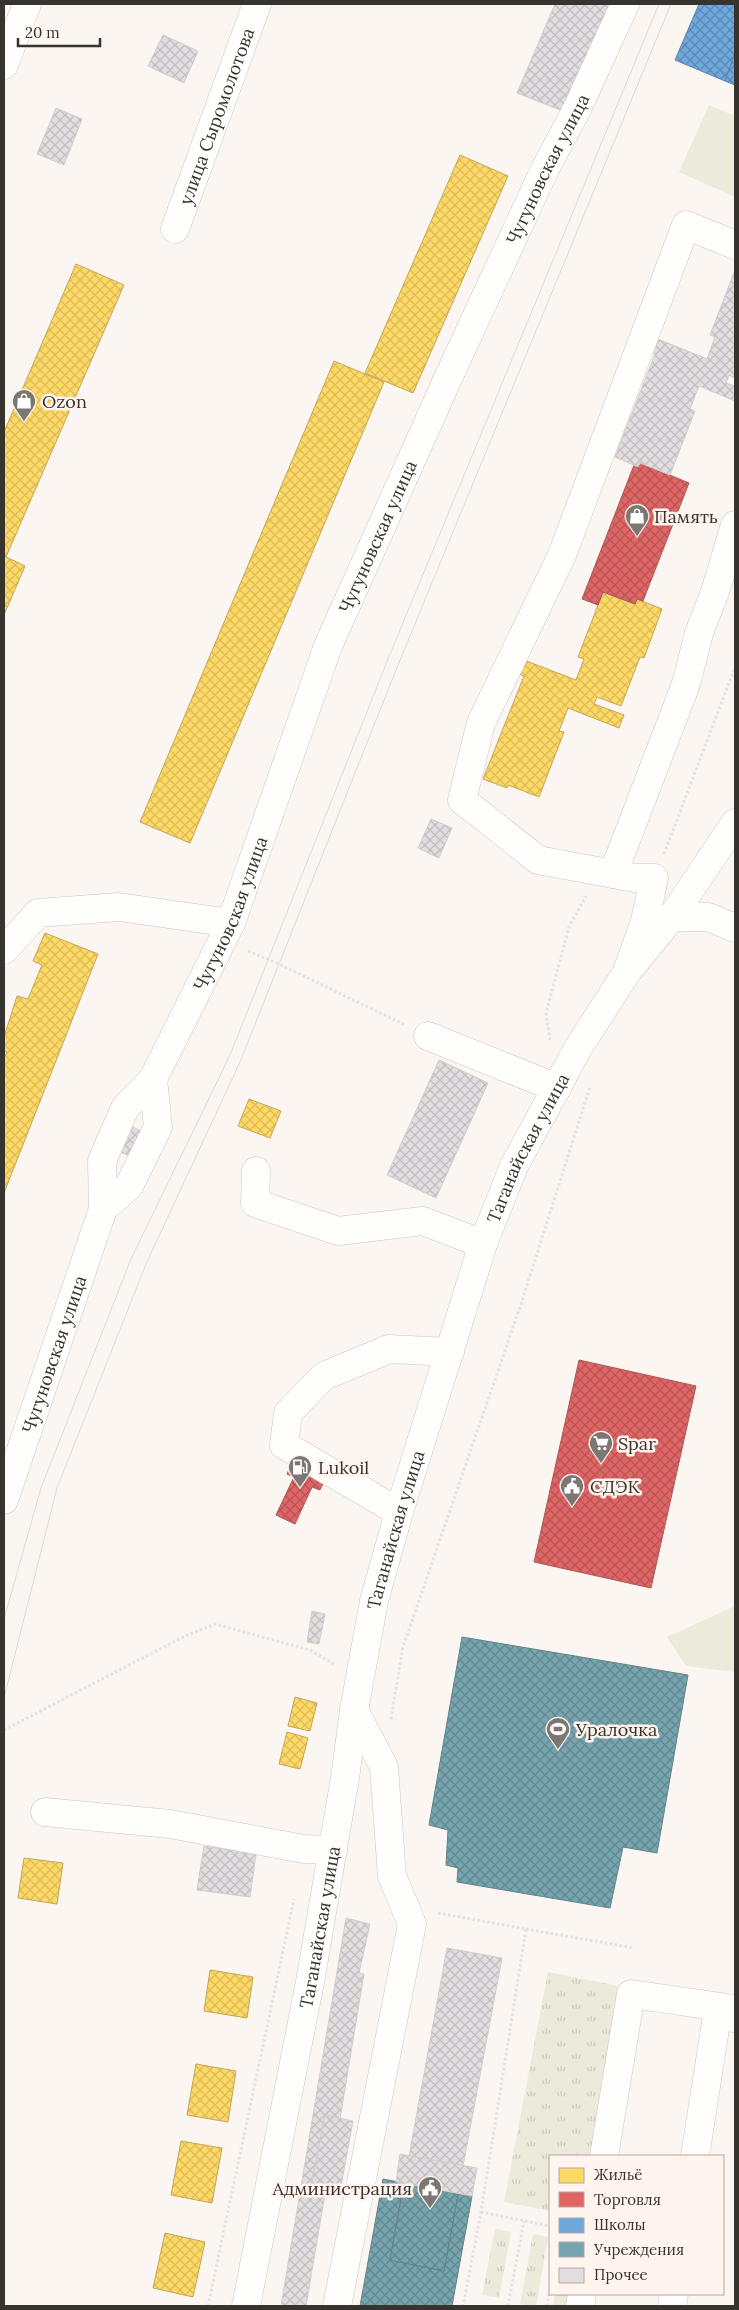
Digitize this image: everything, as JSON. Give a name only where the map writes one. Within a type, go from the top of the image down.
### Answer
[{"type":"street","points":[[4,65],[27,4]]},
{"type":"street","name":"улица Сыромолотова","points":[[174,229],[257,4]]},
{"type":"street","name":"Чугуновская улица","points":[[4,1500],[103,1209],[102,1161],[125,1108],[153,1080],[227,931],[328,646],[449,376],[544,171],[578,107],[625,4]]},
{"type":"street","points":[[627,972],[645,921],[654,878],[606,873],[538,860],[462,800],[481,723],[562,555],[686,224],[735,244]]},
{"type":"street","points":[[606,873],[686,684],[699,633],[715,592],[735,526]]},
{"type":"street","name":"Таганайская улица","points":[[246,2306],[310,1982],[333,1850],[354,1710],[374,1601],[399,1512],[483,1244],[514,1166],[578,1048],[627,972],[672,917],[735,823]]},
{"type":"street","points":[[4,950],[38,913],[119,907],[227,931]]},
{"type":"street","points":[[672,917],[708,917],[735,928]]},
{"type":"street","points":[[428,1036],[556,1088]]},
{"type":"street","name":"Чугуновская улица","points":[[103,1209],[129,1186],[158,1127],[153,1080]]},
{"type":"street","points":[[256,1171],[255,1203],[338,1231],[423,1221],[483,1244]]},
{"type":"street","points":[[399,1512],[284,1445],[288,1413],[324,1376],[389,1349],[450,1352]]},
{"type":"street","points":[[337,2306],[412,1924],[392,1876],[384,1767],[354,1710]]},
{"type":"street","points":[[45,1812],[170,1824],[304,1849],[333,1850]]},
{"type":"street","points":[[604,2155],[631,1994],[735,2009]]},
{"type":"street","points":[[695,2155],[717,2016],[735,2018]]},
{"type":"path","points":[[654,878],[735,667]]},
{"type":"path","points":[[550,1041],[546,1013],[569,927],[606,873]]},
{"type":"path","points":[[227,931],[279,964],[428,1036]]},
{"type":"path","points":[[391,1721],[403,1648],[521,1304],[592,1082]]},
{"type":"path","points":[[556,1088],[586,1101]]},
{"type":"path","points":[[4,1730],[185,1636],[215,1624],[310,1650],[336,1665],[362,1664]]},
{"type":"path","points":[[208,2306],[294,1897]]},
{"type":"path","points":[[412,1924],[435,1912],[634,1948]]},
{"type":"path","points":[[463,2306],[481,2212],[526,1929]]},
{"type":"path","points":[[481,2212],[549,2226]]},
{"type":"path","points":[[508,2306],[524,2222]]},
{"type":"path","points":[[547,2306],[549,2293]]},
{"type":"green space","points":[[709,105],[735,116],[735,197],[679,172]]},
{"type":"green space","points":[[735,1606],[735,1672],[686,1666],[667,1637]]},
{"type":"green space","points":[[548,1972],[624,1987],[594,2155],[549,2155],[549,2211],[504,2202]]},
{"type":"green space","points":[[495,2229],[511,2232],[499,2298],[482,2295]]},
{"type":"green space","points":[[533,2234],[548,2237],[536,2306],[520,2304]]},
{"type":"green space","points":[[555,2295],[568,2295],[566,2306],[553,2306]]},
{"type":"building: Жильё","points":[[460,155],[508,176],[413,393],[365,373]]},
{"type":"building: Жильё","points":[[76,264],[124,285],[6,557],[4,556],[4,432]]},
{"type":"building: Жильё","points":[[334,361],[384,382],[190,843],[140,822]]},
{"type":"building: Жильё","points":[[4,556],[25,566],[4,615]]},
{"type":"building: Жильё","points":[[603,592],[635,604],[637,599],[662,609],[644,658],[640,657],[621,706],[597,697],[594,704],[624,715],[619,728],[568,708],[559,731],[564,732],[539,797],[508,785],[507,788],[483,779],[524,676],[516,673],[521,659],[576,680],[584,659],[578,657]]},
{"type":"building: Жильё","points":[[45,933],[98,954],[4,1193],[4,1058],[7,1052],[4,1051],[4,1037],[17,996],[28,999],[42,965],[33,961]]},
{"type":"building: Жильё","points":[[249,1099],[281,1111],[270,1138],[238,1126]]},
{"type":"building: Жильё","points":[[295,1697],[317,1703],[310,1731],[288,1726]]},
{"type":"building: Жильё","points":[[287,1732],[308,1738],[300,1769],[279,1764]]},
{"type":"building: Жильё","points":[[24,1858],[63,1863],[57,1904],[18,1898]]},
{"type":"building: Жильё","points":[[210,1970],[253,1977],[247,2018],[204,2011]]},
{"type":"building: Жильё","points":[[196,2064],[236,2071],[228,2122],[187,2115]]},
{"type":"building: Жильё","points":[[181,2141],[222,2148],[212,2203],[171,2195]]},
{"type":"building: Жильё","points":[[165,2233],[205,2242],[193,2297],[153,2288]]},
{"type":"building: Торговля","name":"Память","points":[[640,463],[689,483],[643,601],[637,599],[635,604],[603,592],[598,605],[582,599],[634,465],[638,467]]},
{"type":"building: Торговля","points":[[579,1360],[696,1386],[651,1588],[534,1562]]},
{"type":"building: Торговля","name":"Lukoil","points":[[297,1453],[330,1469],[320,1490],[312,1487],[295,1524],[276,1515],[294,1477],[287,1474]]},
{"type":"building: Школы","points":[[699,4],[735,4],[735,53],[725,81],[675,60]]},
{"type":"building: Школы","points":[[735,53],[735,85],[725,81]]},
{"type":"building: Учреждения","name":"Уралочка","points":[[462,1637],[688,1675],[657,1853],[623,1847],[610,1908],[457,1882],[458,1868],[446,1865],[448,1830],[429,1825]]},
{"type":"building: Учреждения","points":[[383,2179],[404,2183],[390,2260],[444,2271],[458,2194],[472,2196],[452,2306],[360,2306]]},
{"type":"building: Учреждения","points":[[404,2183],[458,2194],[444,2271],[390,2260]]},
{"type":"building: Прочее","points":[[555,4],[611,4],[565,112],[517,93]]},
{"type":"building: Прочее","points":[[163,35],[198,51],[184,83],[148,66]]},
{"type":"building: Прочее","points":[[56,108],[82,119],[64,165],[37,154]]},
{"type":"building: Прочее","points":[[735,270],[735,378],[729,375],[726,383],[735,386],[735,401],[699,386],[690,409],[695,411],[670,475],[640,463],[638,467],[615,457],[655,354],[647,351],[653,337],[707,359],[715,337],[710,335]]},
{"type":"building: Прочее","points":[[431,819],[452,828],[439,858],[418,848]]},
{"type":"building: Прочее","points":[[439,1060],[488,1083],[436,1198],[387,1175]]},
{"type":"building: Прочее","points":[[126,1124],[146,1133],[135,1158],[115,1150]]},
{"type":"building: Прочее","points":[[312,1611],[325,1614],[319,1644],[307,1642]]},
{"type":"building: Прочее","points":[[204,1846],[256,1854],[250,1897],[197,1890]]},
{"type":"building: Прочее","points":[[346,1918],[370,1924],[359,1973],[364,1974],[340,2119],[325,2115],[310,2191],[325,2194],[306,2306],[281,2306]]},
{"type":"building: Прочее","points":[[447,1948],[502,1958],[463,2166],[409,2156]]},
{"type":"building: Прочее","points":[[325,2115],[353,2121],[339,2197],[310,2191]]},
{"type":"building: Прочее","points":[[400,2154],[477,2168],[472,2196],[396,2182]]},
{"type":"tram line","points":[[4,1619],[41,1488],[131,1259],[230,1055],[388,659],[659,4]]},
{"type":"tram line","points":[[4,1698],[57,1488],[146,1264],[240,1062],[398,665],[671,4]]},
{"type":"place","name":"Ozon","points":[[24,422]]},
{"type":"place","name":"Память","points":[[637,537]]},
{"type":"place","name":"Spar","points":[[601,1464]]},
{"type":"place","name":"Lukoil","points":[[300,1488]]},
{"type":"place","name":"СДЭК","points":[[572,1507]]},
{"type":"place","name":"Уралочка","points":[[558,1750]]},
{"type":"place","name":"Администрация","points":[[430,2209]]}]
